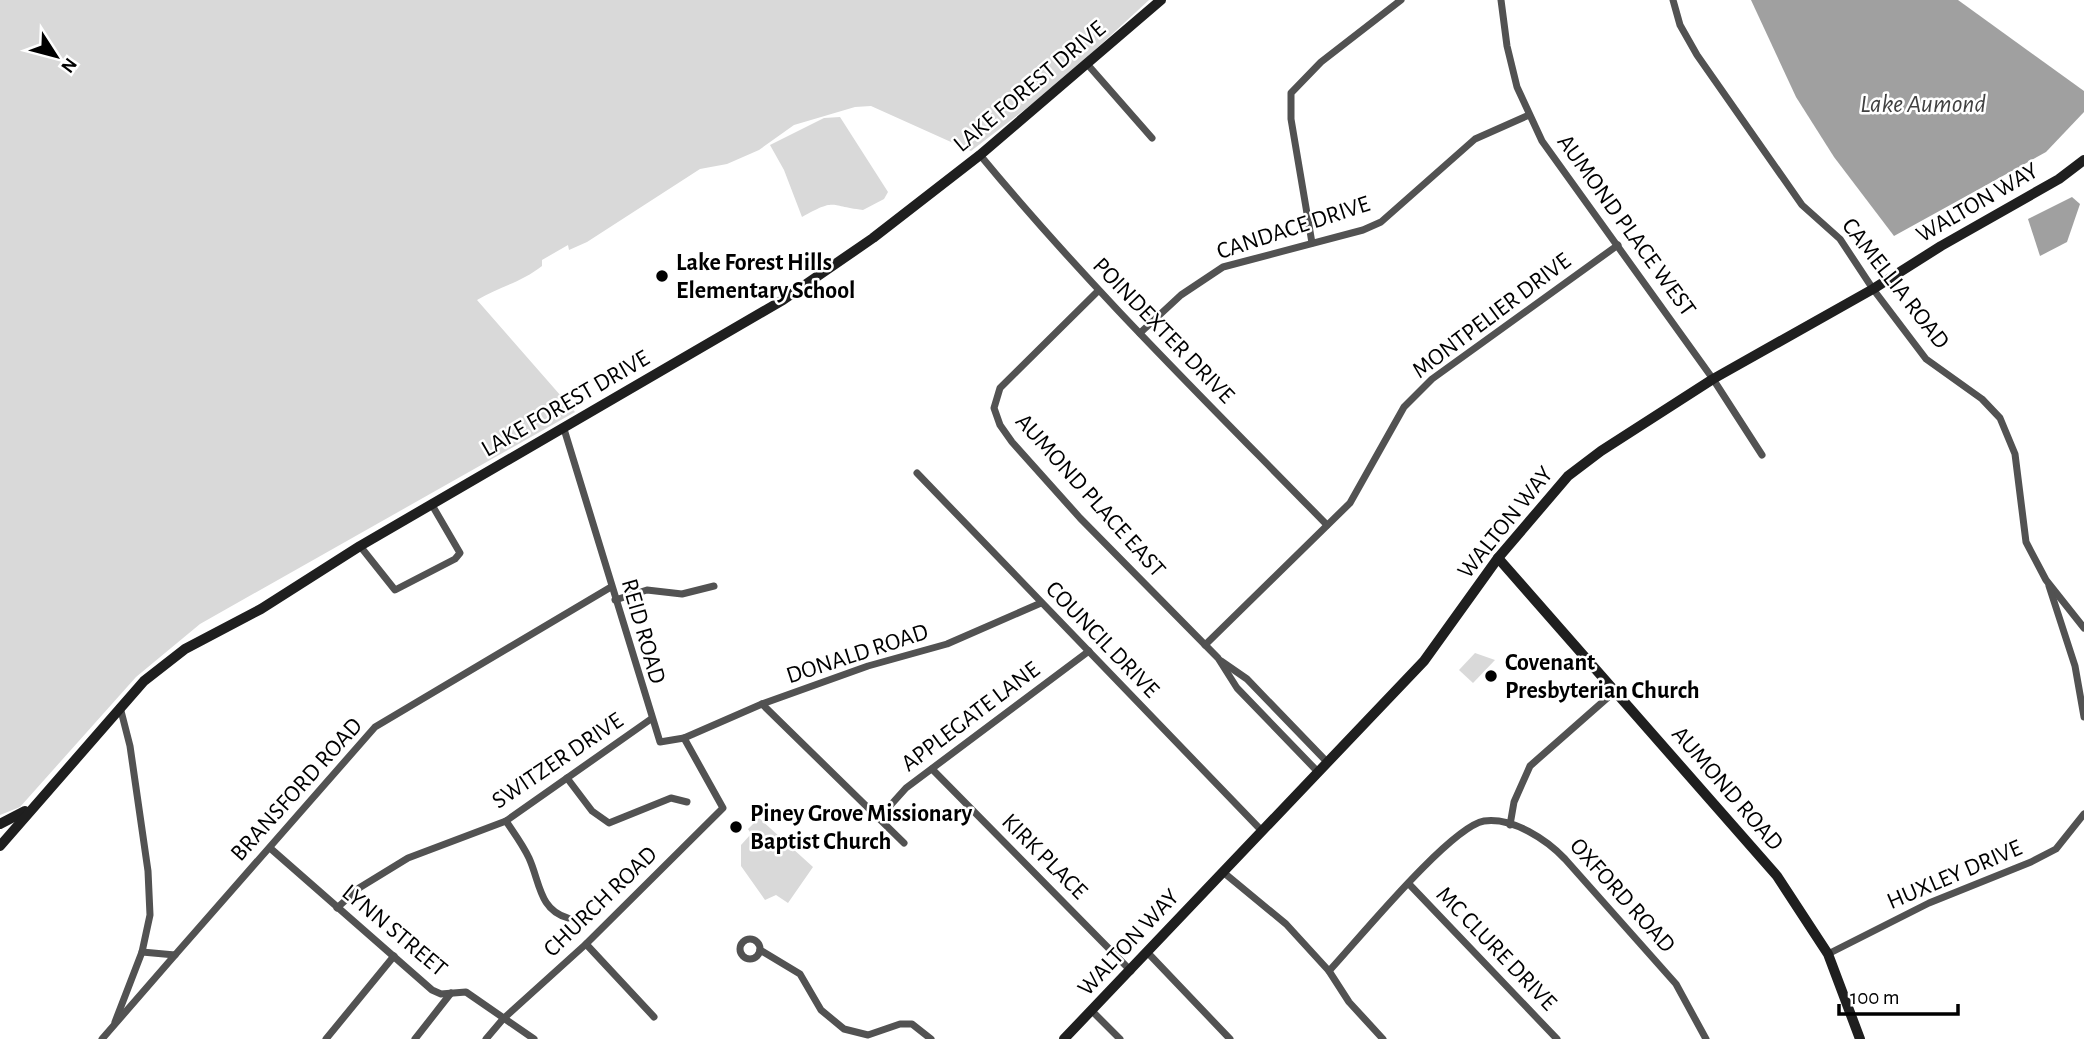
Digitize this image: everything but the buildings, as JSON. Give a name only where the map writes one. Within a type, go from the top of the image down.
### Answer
[{"type":"street","name":"LAKE FOREST DRIVE","points":[[1,843],[144,681],[185,649],[261,609],[360,546],[783,300],[873,238],[980,155],[1161,0]]},
{"type":"street","points":[[1312,243],[1291,119],[1291,93],[1321,62],[1401,0]]},
{"type":"street","name":"AUMOND PLACE WEST","points":[[1501,0],[1517,87],[1542,141],[1713,379],[1762,455]]},
{"type":"street","name":"CAMELLIA ROAD","points":[[1673,0],[1680,25],[1697,55],[1802,205],[1840,239],[1872,289],[1926,359],[1982,399],[2000,418],[2015,454],[2026,542],[2046,580],[2084,628]]},
{"type":"street","points":[[1088,65],[1152,138]]},
{"type":"street","name":"CANDACE DRIVE","points":[[1140,332],[1205,276],[1223,267],[1363,230],[1381,222],[1475,139],[1529,115]]},
{"type":"street","name":"POINDEXTER DRIVE","points":[[980,155],[1044,232],[1098,291],[1328,525]]},
{"type":"street","name":"WALTON WAY","points":[[1064,1039],[1424,661],[1497,558],[1568,476],[1601,451],[1713,379],[2059,179],[2084,160]]},
{"type":"street","name":"MONTPELIER DRIVE","points":[[1205,645],[1350,503],[1404,407],[1432,379],[1618,245]]},
{"type":"street","name":"AUMOND PLACE EAST","points":[[1098,291],[1000,388],[994,408],[1000,425],[1033,467],[1205,645],[1247,679],[1327,762]]},
{"type":"street","name":"REID ROAD","points":[[564,429],[651,719],[660,742],[684,738]]},
{"type":"street","name":"COUNCIL DRIVE","points":[[917,472],[1261,830]]},
{"type":"street","points":[[360,546],[395,590],[455,559],[460,553],[432,505]]},
{"type":"street","name":"AUMOND ROAD","points":[[1497,558],[1777,876],[1828,954],[1860,1039]]},
{"type":"street","points":[[2046,580],[2075,666],[2084,717]]},
{"type":"street","points":[[615,600],[647,590],[682,594],[714,586]]},
{"type":"street","name":"BRANSFORD ROAD","points":[[102,1039],[376,727],[611,587]]},
{"type":"street","name":"DONALD ROAD","points":[[684,738],[762,704],[868,666],[947,645],[1041,603]]},
{"type":"street","name":"APPLEGATE LANE","points":[[878,818],[906,788],[1089,651]]},
{"type":"street","name":"AUMOND PLACE EAST","points":[[1218,658],[1237,688],[1318,772]]},
{"type":"street","points":[[1510,825],[1514,802],[1530,766],[1614,692]]},
{"type":"street","points":[[762,704],[904,843]]},
{"type":"street","points":[[115,1022],[142,952],[150,915],[148,871],[130,746],[120,707]]},
{"type":"street","name":"SWITZER DRIVE","points":[[337,908],[359,888],[408,858],[506,821],[651,719]]},
{"type":"street","name":"CHURCH ROAD","points":[[486,1039],[503,1018],[586,944],[723,808],[684,738]]},
{"type":"street","name":"KIRK PLACE","points":[[932,769],[1131,971]]},
{"type":"street","points":[[567,778],[592,811],[609,823],[671,798],[687,802]]},
{"type":"street","points":[[0,824],[32,807]]},
{"type":"street","name":"HUXLEY DRIVE","points":[[1828,954],[1929,903],[2056,849],[2084,814]]},
{"type":"street","points":[[506,821],[530,860],[547,905],[556,915],[568,918]]},
{"type":"street","name":"OXFORD ROAD","points":[[1329,971],[1409,884],[1467,829],[1485,821],[1510,825],[1550,844],[1565,859],[1676,984],[1706,1039]]},
{"type":"street","name":"LYNN STREET","points":[[270,848],[432,990],[466,992],[534,1039]]},
{"type":"street","points":[[1223,872],[1286,924],[1329,971],[1349,1002],[1384,1039]]},
{"type":"street","name":"MC CLURE DRIVE","points":[[1409,884],[1557,1039]]},
{"type":"street","points":[[586,944],[654,1017]]},
{"type":"street","points":[[760,950],[800,974],[821,1010],[844,1029],[868,1035],[900,1024],[912,1024],[932,1039]]},
{"type":"street","points":[[142,952],[174,955]]},
{"type":"street","points":[[1147,953],[1230,1039]]},
{"type":"street","points":[[326,1039],[394,956]]},
{"type":"street","points":[[415,1039],[451,993]]},
{"type":"street","points":[[1092,1011],[1120,1039]]},
{"type":"shaded area","points":[[0,0],[1149,0],[1058,84],[971,151],[871,106],[855,107],[794,125],[759,150],[727,164],[700,169],[587,242],[569,250],[568,245],[542,260],[542,266],[534,272],[477,300],[575,412],[200,624],[136,677],[20,807],[0,815]]},
{"type":"shaded area","points":[[840,117],[888,192],[884,199],[863,210],[827,205],[802,217],[784,170],[770,145],[824,118]]},
{"type":"shaded area","points":[[1475,653],[1495,660],[1473,683],[1459,670]]},
{"type":"shaded area","points":[[759,818],[813,867],[788,903],[776,895],[765,900],[741,866],[741,845],[751,834],[748,829]]},
{"type":"water","name":"Lake Aumond","points":[[1751,0],[1958,0],[2084,91],[2084,112],[2046,152],[1894,236],[1834,157],[1796,97]]},
{"type":"water","points":[[2072,197],[2080,204],[2067,242],[2040,256],[2028,219]]},
{"type":"place","name":"Lake Forest Hills Elementary School","points":[[662,276]]},
{"type":"place","name":"Covenant Presbyterian Church","points":[[1491,676]]},
{"type":"place","name":"Piney Grove Missionary Baptist Church","points":[[736,827]]}]
